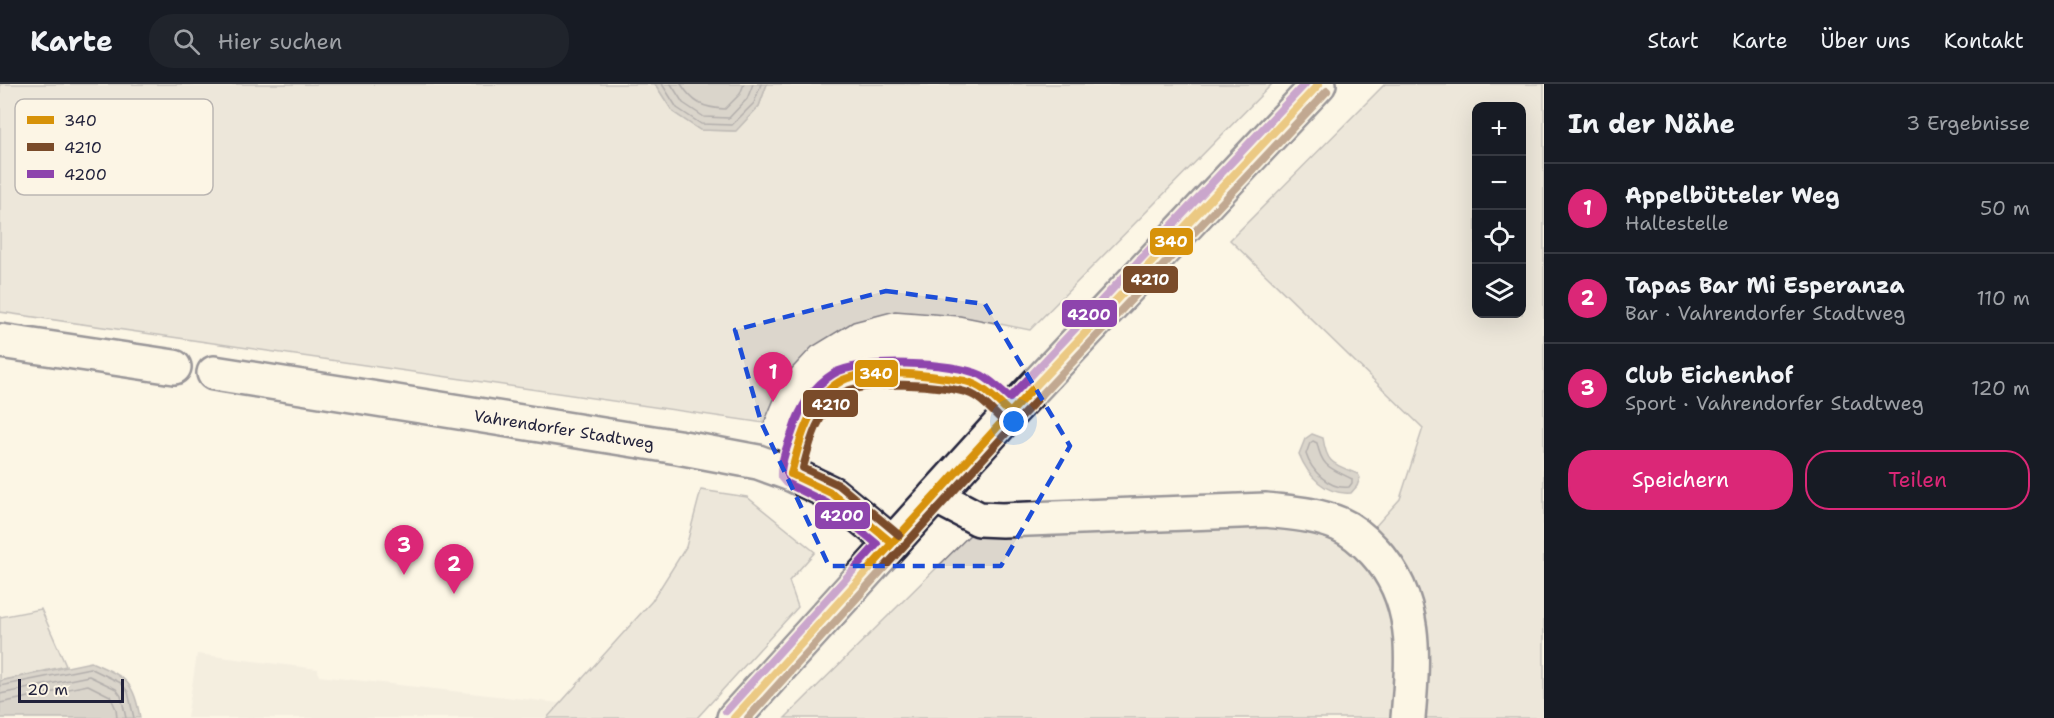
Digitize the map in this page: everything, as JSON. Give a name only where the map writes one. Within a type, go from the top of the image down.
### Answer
[{"type":"street","points":[[734,718],[935,496],[1318,84]]},
{"type":"street","points":[[0,341],[174,367]]},
{"type":"street","name":"Vahrendorfer Stadtweg","points":[[214,373],[667,445],[758,462],[815,484],[833,494],[892,543]]},
{"type":"street","points":[[935,496],[980,519],[1266,510],[1308,514],[1340,524],[1364,540],[1387,565],[1402,596],[1410,623],[1413,662],[1408,718]]},
{"type":"highlighted area","points":[[886,291],[985,304],[1070,446],[1001,566],[829,566],[761,422],[735,330]]},
{"type":"shaded area","points":[[0,84],[655,84],[673,112],[700,130],[735,131],[759,106],[767,84],[1272,84],[1030,330],[960,316],[895,311],[853,322],[812,347],[783,378],[764,423],[0,312]]},
{"type":"shaded area","points":[[1385,84],[1544,84],[1544,718],[785,718],[993,512],[1266,510],[1364,539],[1400,499],[1423,428],[1230,240]]},
{"type":"shaded area","points":[[701,490],[747,497],[815,552],[789,581],[798,607],[697,718],[547,718],[652,601],[686,547]]},
{"type":"shaded area","points":[[41,609],[66,666],[0,681],[0,617]]},
{"type":"shaded area","points":[[197,654],[318,669],[319,676],[568,704],[555,718],[187,718]]},
{"type":"water","points":[[655,84],[767,84],[759,106],[736,131],[700,130],[673,112]]},
{"type":"water","points":[[1312,434],[1323,438],[1327,454],[1333,462],[1358,474],[1360,478],[1351,493],[1333,491],[1325,487],[1307,470],[1299,454],[1305,439]]},
{"type":"water","points":[[91,662],[126,681],[138,705],[140,718],[0,718],[0,681]]},
{"type":"transit line","name":"4200","points":[[726,711],[877,544],[827,503],[786,483],[781,477],[784,455],[798,416],[819,385],[833,374],[845,369],[884,364],[929,365],[950,367],[981,375],[1010,398],[1305,84]]},
{"type":"transit line","name":"340","points":[[734,718],[1010,413],[1319,84]]},
{"type":"transit line","name":"4210","points":[[748,718],[1018,420],[1327,91]]},
{"type":"transit line","name":"340","points":[[791,474],[803,433],[814,409],[834,386],[855,376],[886,373],[965,381],[984,390],[1010,413]]},
{"type":"transit line","name":"4210","points":[[899,535],[839,485],[803,468],[816,428],[832,402],[850,390],[865,387],[904,385],[944,388],[975,396],[1003,421]]},
{"type":"transit line","name":"340","points":[[791,474],[833,494],[892,543]]},
{"type":"place","name":"Appelbütteler Weg","points":[[773,402]]},
{"type":"place","name":"Club Eichenhof","points":[[404,575]]},
{"type":"place","name":"Tapas Bar Mi Esperanza","points":[[454,594]]}]
